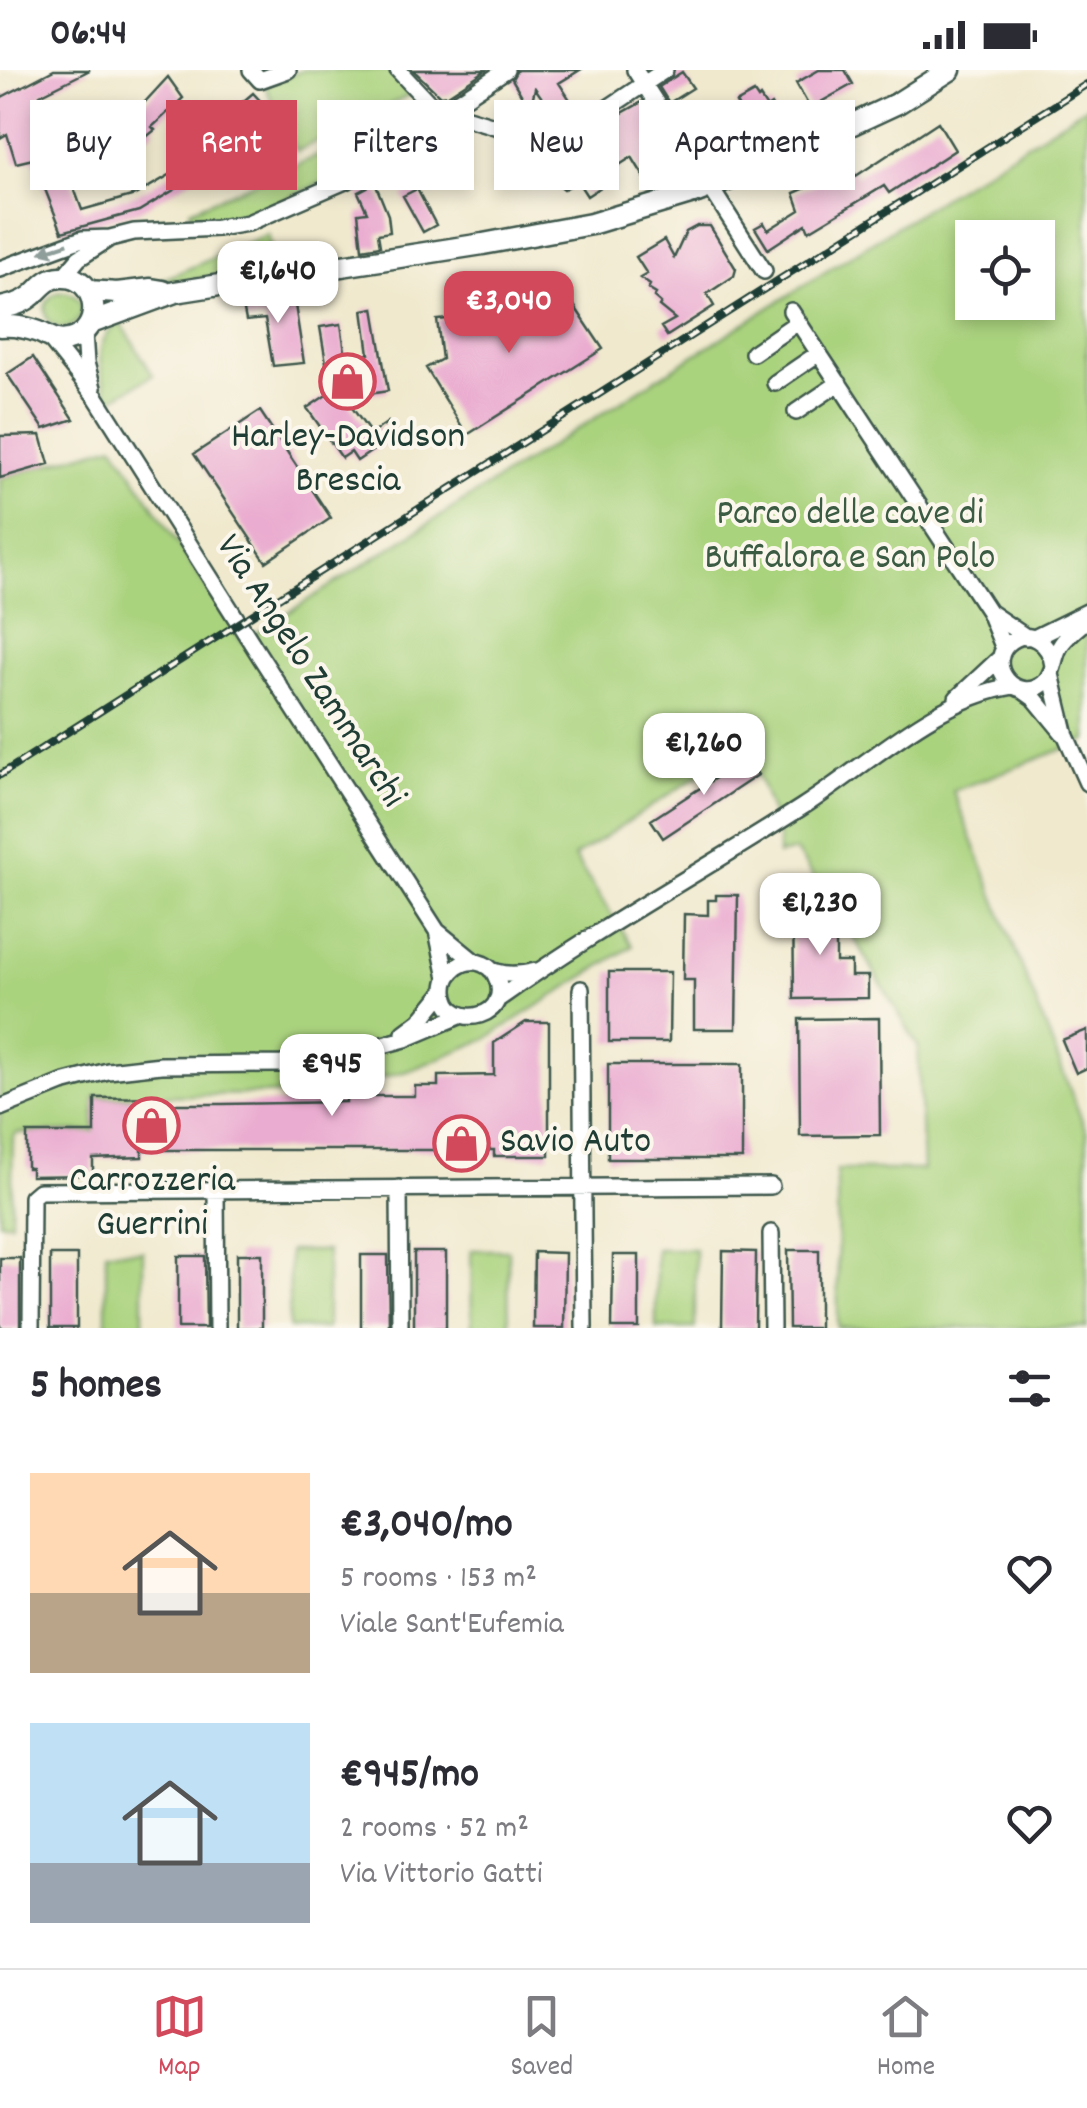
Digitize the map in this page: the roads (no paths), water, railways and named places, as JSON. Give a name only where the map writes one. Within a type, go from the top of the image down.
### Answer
[{"type":"main road","points":[[855,124],[898,103],[950,70]]},
{"type":"main road","points":[[0,326],[63,341],[175,292],[416,256],[591,224],[702,190]]},
{"type":"main road","points":[[0,308],[20,304],[46,282],[79,284],[117,293],[151,289],[175,292]]},
{"type":"main road","points":[[79,284],[94,310],[88,328]]},
{"type":"main road","points":[[34,295],[31,315],[44,335]]},
{"type":"street","points":[[256,77],[288,70]]},
{"type":"street","points":[[398,70],[426,100]]},
{"type":"street","points":[[460,100],[506,70]]},
{"type":"street","points":[[474,119],[508,130],[554,131],[596,116],[639,77],[665,70]]},
{"type":"street","points":[[639,77],[654,100]]},
{"type":"street","points":[[0,269],[82,239],[248,223],[325,190]]},
{"type":"street","points":[[714,190],[764,271]]},
{"type":"street","points":[[79,284],[88,252],[110,238]]},
{"type":"street","points":[[753,354],[795,316],[989,612],[1002,653],[1002,674],[1035,699],[1066,736]]},
{"type":"street","name":"Via Angelo Zammarchi","points":[[88,328],[89,377],[96,397]]},
{"type":"street","name":"Via Angelo Zammarchi","points":[[44,335],[96,397],[438,931],[475,962]]},
{"type":"street","points":[[775,383],[819,353]]},
{"type":"street","points":[[796,412],[839,383]]},
{"type":"street","points":[[989,612],[1048,648],[1066,736],[1087,783]]},
{"type":"street","points":[[935,717],[979,680],[1010,642],[1087,612]]},
{"type":"street","points":[[497,1000],[799,809],[935,717],[986,692],[1038,687],[1052,670],[1061,644],[1087,620]]},
{"type":"street","name":"Via Angelo Zammarchi","points":[[438,931],[446,984]]},
{"type":"street","points":[[388,1043],[420,1021],[451,972],[462,964],[475,962],[493,972],[498,982],[497,1000],[483,1015],[462,1015],[448,1002],[446,984]]},
{"type":"street","points":[[493,972],[521,974],[540,970]]},
{"type":"street","points":[[581,988],[584,1328]]},
{"type":"street","points":[[0,1108],[62,1082],[108,1071],[160,1065],[282,1064],[346,1055],[405,1039],[462,1015]]},
{"type":"street","points":[[32,1328],[32,1201],[35,1193],[43,1190],[771,1186]]},
{"type":"street","points":[[399,1188],[400,1328]]},
{"type":"street","points":[[216,1190],[217,1328]]},
{"type":"street","points":[[772,1233],[772,1328]]},
{"type":"railway","points":[[0,775],[1087,84]]},
{"type":"place","name":"Harley-Davidson Brescia","points":[[348,381]]},
{"type":"place","name":"Carrozzeria Guerrini","points":[[152,1125]]},
{"type":"place","name":"Savio Auto","points":[[461,1143]]},
{"type":"park label","name":"Parco delle cave di Buffalora e San Polo","points":[[850,537]]}]
